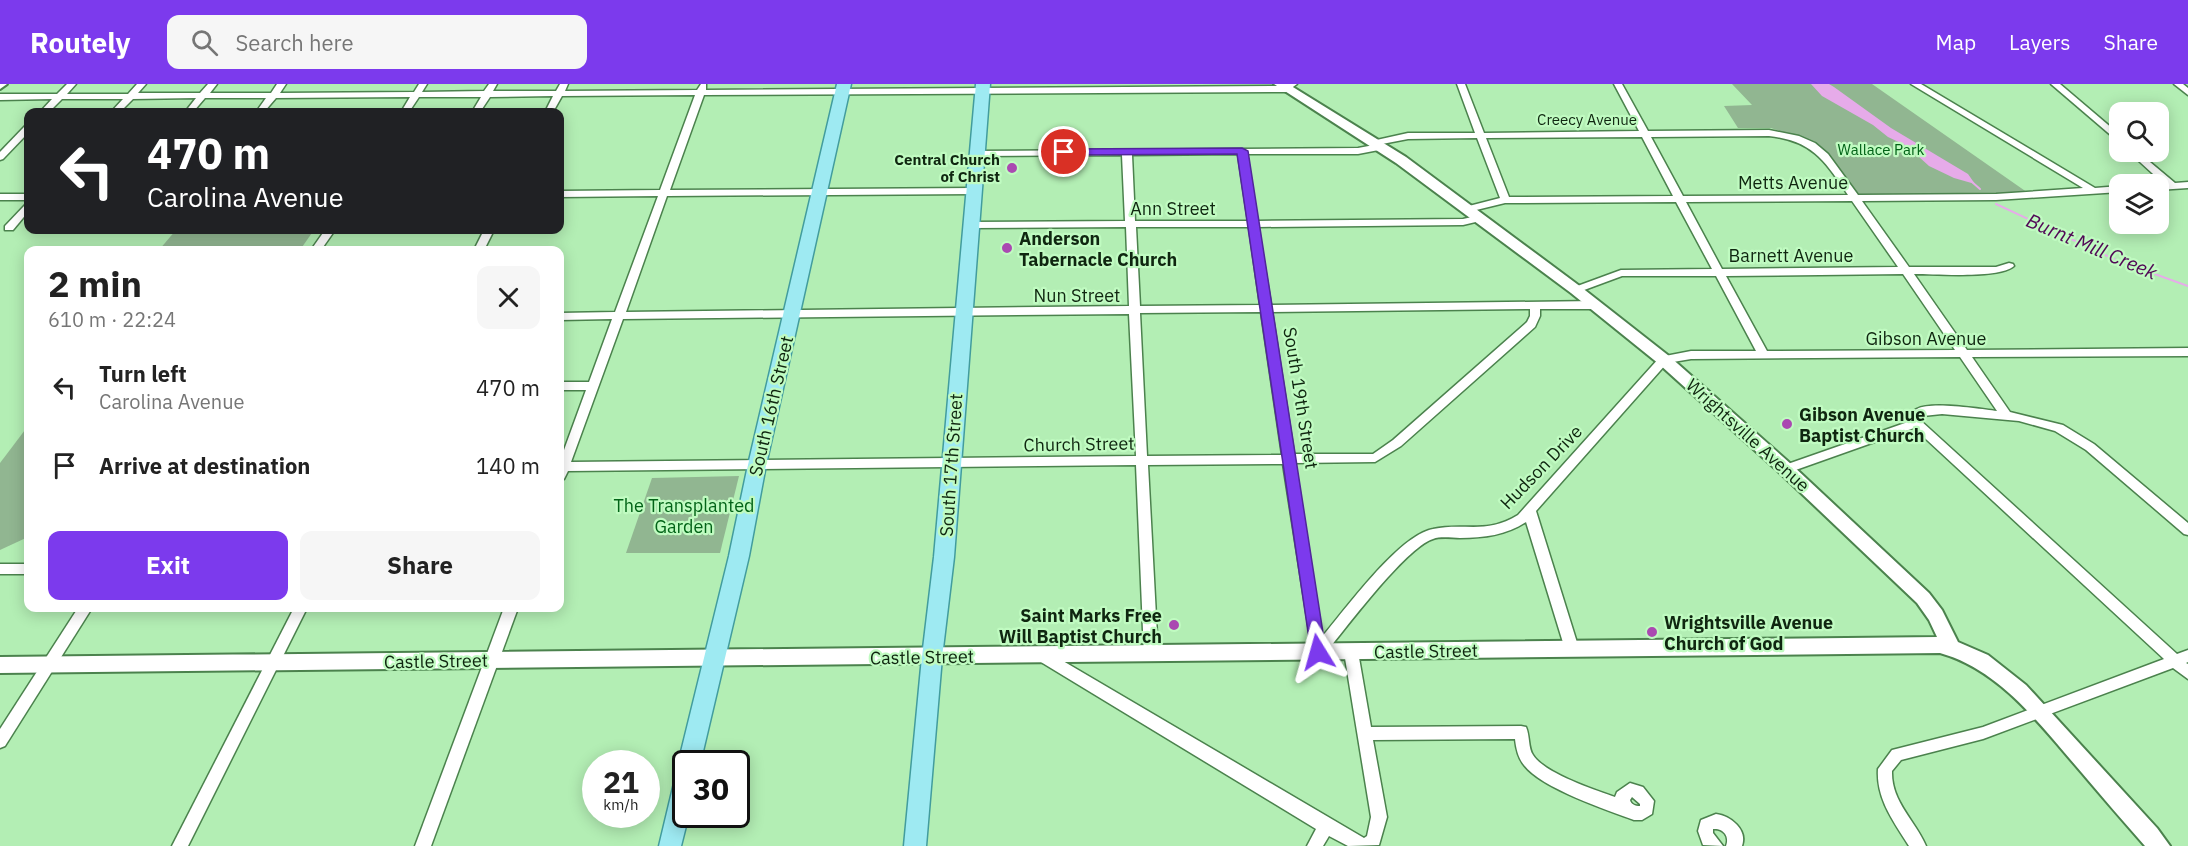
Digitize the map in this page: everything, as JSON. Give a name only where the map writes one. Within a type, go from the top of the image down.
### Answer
[{"type":"main road","name":"South 17th Street","points":[[915,846],[932,657],[944,557],[983,87]]},
{"type":"main road","name":"South 16th Street","points":[[692,750],[739,556],[757,465],[843,88]]},
{"type":"main road","points":[[670,846],[674,828]]},
{"type":"street","points":[[48,108],[72,84]]},
{"type":"street","points":[[120,108],[142,84]]},
{"type":"street","points":[[193,108],[213,84]]},
{"type":"street","points":[[263,108],[282,84]]},
{"type":"street","points":[[407,108],[423,84]]},
{"type":"street","points":[[478,108],[493,84]]},
{"type":"street","points":[[1461,84],[1505,200]]},
{"type":"street","points":[[1618,84],[1764,356]]},
{"type":"street","points":[[1915,84],[2095,191]]},
{"type":"street","points":[[2055,84],[2109,131]]},
{"type":"street","points":[[2178,84],[2188,92]]},
{"type":"street","points":[[0,97],[487,94],[561,89],[1287,86]]},
{"type":"street","name":"Wrightsville Avenue","points":[[1287,86],[1378,145],[1481,218],[1664,360],[1786,469],[1923,598],[1943,627],[1951,647]]},
{"type":"street","points":[[564,462],[702,88]]},
{"type":"street","points":[[551,108],[561,89]]},
{"type":"street","points":[[0,157],[24,132]]},
{"type":"street","name":"Creecy Avenue","points":[[977,153],[1358,151],[1408,136],[1769,133],[1800,139],[1814,146],[1826,155],[1856,198]]},
{"type":"street","name":"South 19th Street","points":[[1242,151],[1318,652]]},
{"type":"street","points":[[1127,152],[1151,654]]},
{"type":"street","points":[[2145,162],[2173,186]]},
{"type":"street","points":[[2169,186],[2188,185]]},
{"type":"street","name":"Metts Avenue","points":[[1468,209],[1505,200],[1996,197],[2109,190]]},
{"type":"street","points":[[564,194],[974,191]]},
{"type":"street","points":[[0,197],[24,197]]},
{"type":"street","points":[[1856,198],[2007,416]]},
{"type":"street","points":[[9,228],[24,211]]},
{"type":"street","name":"Ann Street","points":[[971,225],[1463,222],[1481,218]]},
{"type":"street","name":"Barnett Avenue","points":[[1576,290],[1617,273],[1996,270],[2009,266]]},
{"type":"street","name":"Nun Street","points":[[564,316],[1595,305]]},
{"type":"street","name":"Church Street","points":[[564,470],[757,465],[1367,459],[1383,455],[1531,324],[1535,316],[1535,307]]},
{"type":"street","name":"Gibson Avenue","points":[[1664,360],[1691,355],[2188,352]]},
{"type":"street","name":"Hudson Drive","points":[[1318,652],[1402,555],[1417,541],[1434,534],[1492,530],[1518,521],[1664,360]]},
{"type":"street","points":[[564,386],[592,386]]},
{"type":"street","points":[[1786,469],[1909,426],[1916,414],[1929,410],[2007,416],[2042,422],[2075,437],[2188,530]]},
{"type":"street","points":[[1913,421],[2181,659],[2188,674]]},
{"type":"street","points":[[1529,510],[1572,649]]},
{"type":"street","points":[[0,569],[24,569]]},
{"type":"street","points":[[0,741],[82,612]]},
{"type":"street","points":[[180,846],[298,612]]},
{"type":"street","points":[[423,846],[509,612]]},
{"type":"street","name":"Castle Street","points":[[0,665],[932,657],[1928,644],[1951,647]]},
{"type":"street","points":[[1951,647],[1971,655],[1991,668],[2040,712],[2159,846]]},
{"type":"street","points":[[1041,655],[1326,826],[1365,846],[1374,840],[1379,817],[1351,652]]},
{"type":"street","points":[[1918,846],[1891,801],[1885,785],[1885,769],[1897,755],[1983,733],[2181,659]]},
{"type":"street","points":[[1365,734],[1521,732],[1527,759],[1539,771],[1606,802],[1626,808]]},
{"type":"street","points":[[1715,846],[1707,837],[1705,829],[1706,825],[1714,821],[1725,824],[1733,831],[1735,846]]},
{"type":"street","points":[[1315,846],[1326,826]]},
{"type":"green space","name":"Wallace Park","points":[[1732,84],[1872,84],[2031,195],[1856,198],[1806,141],[1771,128],[1738,128],[1724,106],[1752,105]]},
{"type":"green space","points":[[173,234],[311,234],[303,246],[162,246]]},
{"type":"green space","points":[[24,431],[24,539],[0,550],[0,463]]},
{"type":"green space","name":"The Transplanted Garden","points":[[739,476],[720,553],[626,553],[652,478]]},
{"type":"shaded area","points":[[1811,84],[1829,84],[1834,87],[1891,128],[1968,174],[1975,184],[1954,178],[1929,166],[1907,146],[1888,137],[1873,125],[1822,96]]},
{"type":"waterway","name":"Burnt Mill Creek","points":[[1972,182],[1980,189]]},
{"type":"waterway","name":"Burnt Mill Creek","points":[[1996,204],[2116,260],[2188,286]]},
{"type":"place","name":"Central Church of Christ","points":[[1012,168]]},
{"type":"place","name":"Anderson Tabernacle Church","points":[[1007,248]]},
{"type":"place","name":"Gibson Avenue Baptist Church","points":[[1787,424]]},
{"type":"place","name":"Saint Marks Free Will Baptist Church","points":[[1174,625]]},
{"type":"place","name":"Wrightsville Avenue Church of God","points":[[1652,632]]},
{"type":"route","points":[[1064,152],[1242,151],[1281,395],[1318,652]]}]
